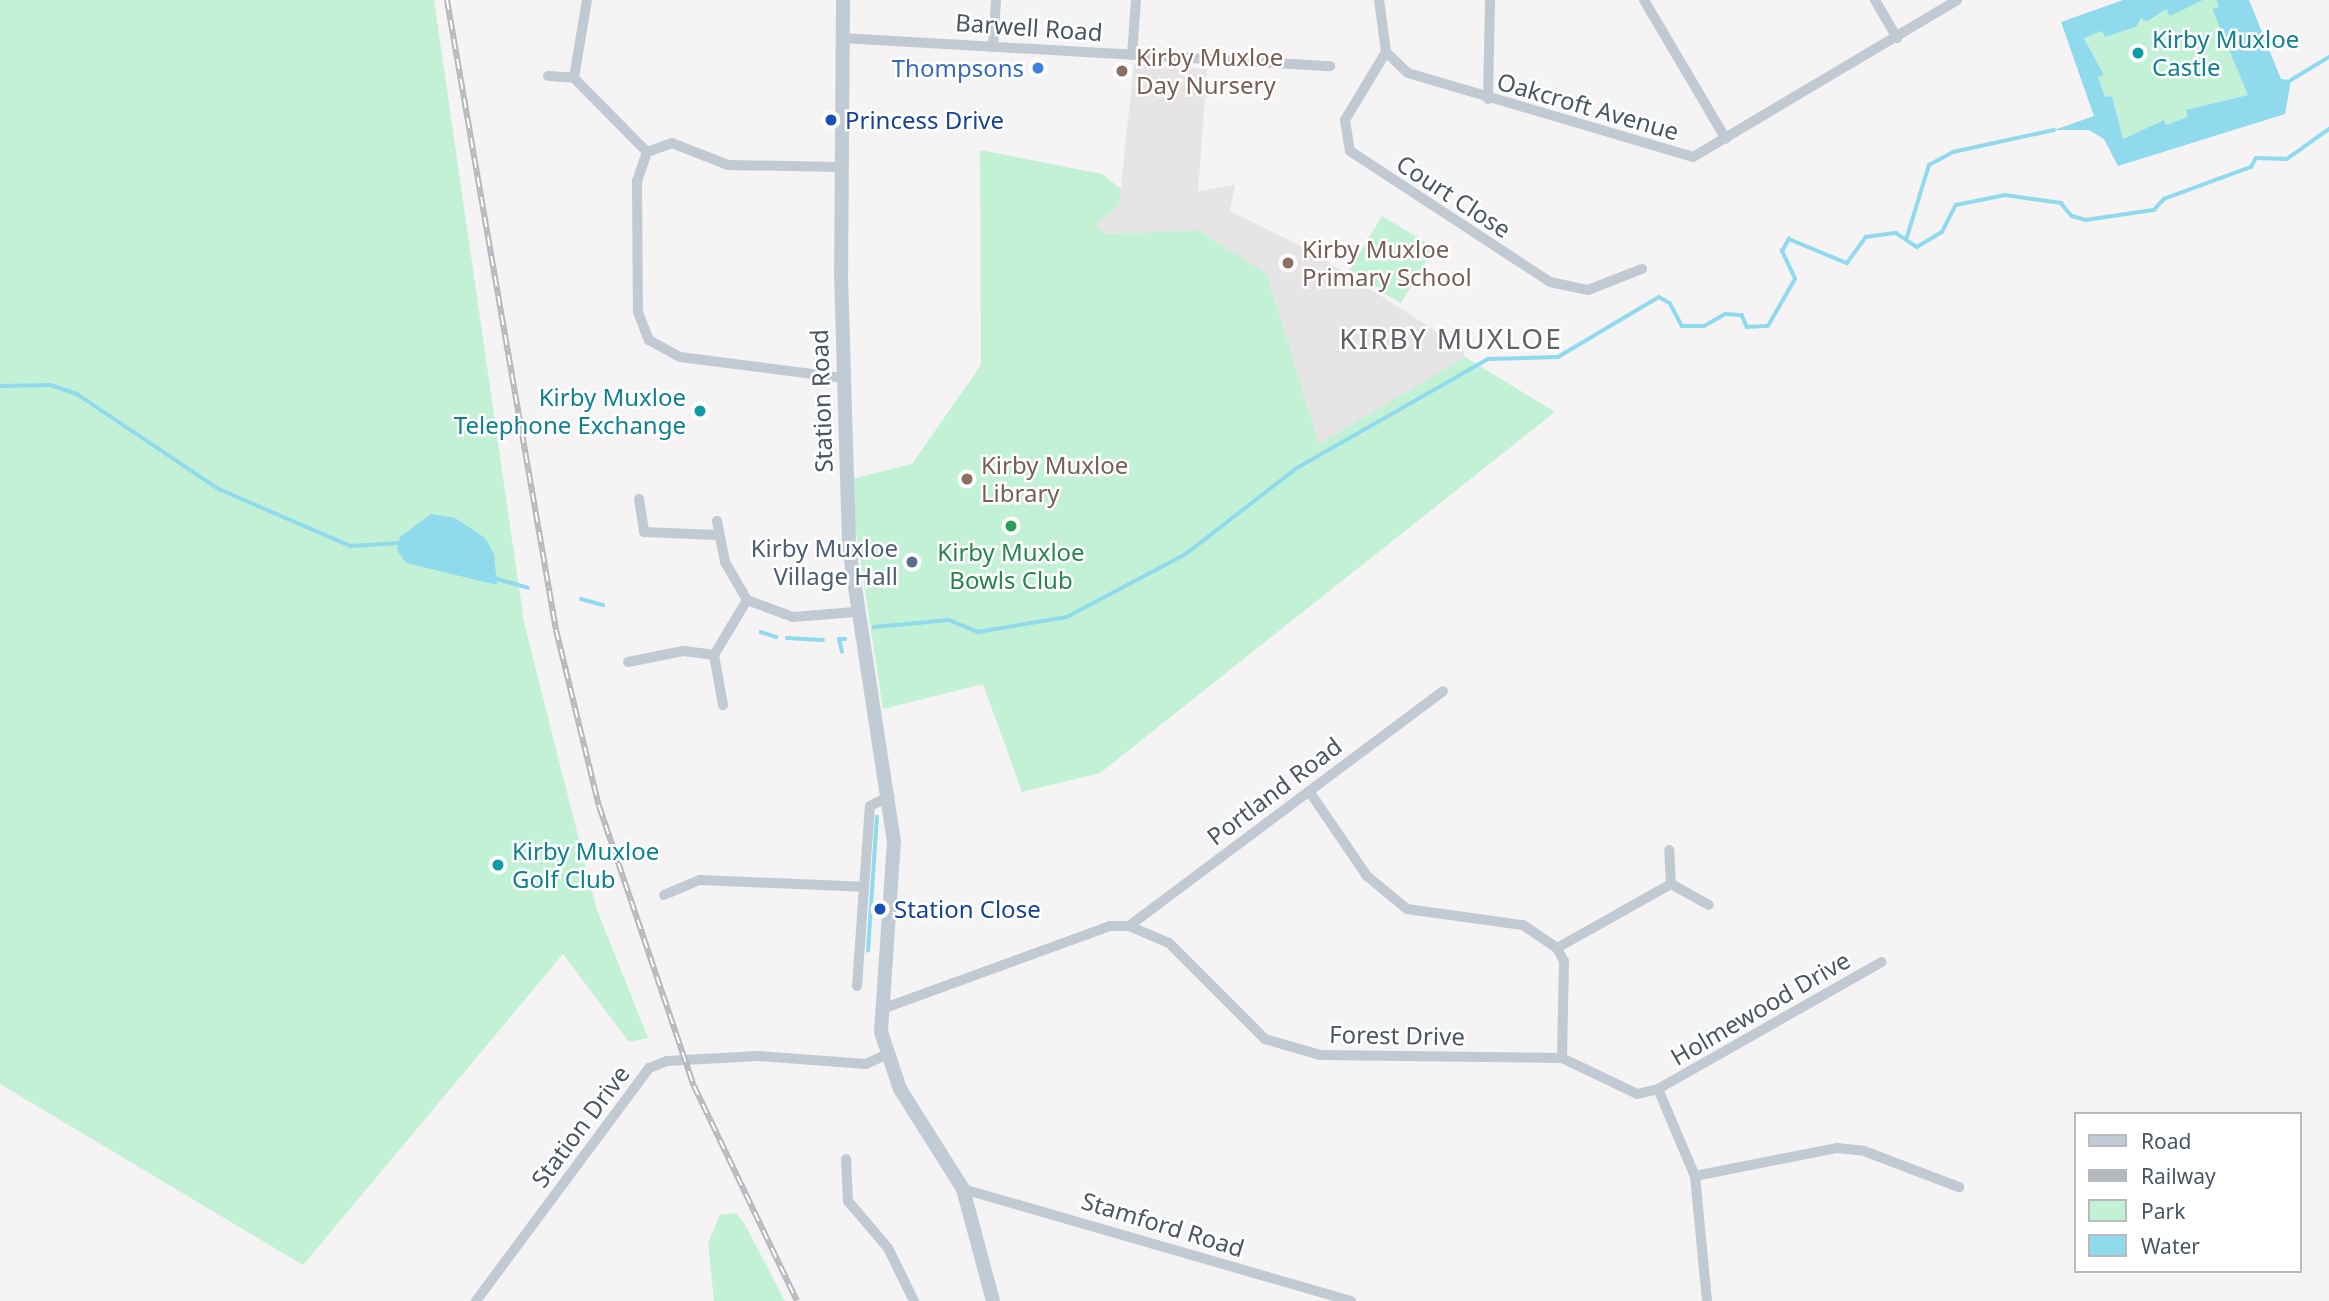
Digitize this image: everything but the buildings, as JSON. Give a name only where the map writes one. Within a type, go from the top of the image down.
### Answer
[{"type":"street","points":[[574,78],[587,0]]},
{"type":"street","name":"Station Road","points":[[843,0],[843,378],[855,612],[890,796],[894,841],[882,1009],[885,1055],[963,1189],[993,1301]]},
{"type":"street","points":[[993,47],[996,0]]},
{"type":"street","points":[[1132,55],[1136,0]]},
{"type":"street","points":[[1379,0],[1386,52]]},
{"type":"street","points":[[1488,99],[1490,0]]},
{"type":"street","points":[[1644,0],[1726,139]]},
{"type":"street","points":[[1875,0],[1897,38]]},
{"type":"street","name":"Oakcroft Avenue","points":[[1386,52],[1408,73],[1488,99],[1693,157],[1957,0]]},
{"type":"street","name":"Barwell Road","points":[[842,38],[1256,65],[1280,59],[1330,66]]},
{"type":"street","name":"Court Close","points":[[1386,52],[1345,120],[1349,151],[1550,282],[1588,290],[1642,269]]},
{"type":"street","points":[[548,76],[574,78],[647,152]]},
{"type":"street","points":[[647,152],[672,143],[728,165],[841,167]]},
{"type":"street","points":[[647,152],[637,181],[638,312],[649,340],[680,357],[843,378]]},
{"type":"street","points":[[639,499],[644,532],[717,536]]},
{"type":"street","points":[[717,521],[717,536],[747,600],[793,617],[855,612]]},
{"type":"street","points":[[723,705],[714,656],[747,600]]},
{"type":"street","points":[[628,662],[682,651],[714,656]]},
{"type":"street","name":"Portland Road","points":[[1129,926],[1443,691]]},
{"type":"street","points":[[1309,791],[1367,876],[1407,909],[1523,925],[1557,948],[1564,961],[1562,1058]]},
{"type":"street","points":[[857,986],[870,806],[890,796]]},
{"type":"street","points":[[1669,850],[1671,884]]},
{"type":"street","points":[[664,895],[700,880],[864,887]]},
{"type":"street","points":[[1557,948],[1671,884]]},
{"type":"street","points":[[1671,884],[1709,905]]},
{"type":"street","points":[[882,1009],[1110,926],[1129,926]]},
{"type":"street","name":"Forest Drive","points":[[1129,926],[1169,943],[1265,1039],[1320,1055],[1562,1058],[1637,1094],[1658,1089]]},
{"type":"street","name":"Holmewood Drive","points":[[1658,1089],[1882,962]]},
{"type":"street","name":"Station Drive","points":[[476,1301],[649,1069],[667,1061],[758,1056],[866,1064],[885,1055]]},
{"type":"street","points":[[1658,1089],[1695,1176],[1707,1301]]},
{"type":"street","points":[[1695,1176],[1837,1148],[1864,1151],[1959,1187]]},
{"type":"street","points":[[846,1159],[848,1201],[888,1248],[914,1301]]},
{"type":"street","name":"Stamford Road","points":[[963,1189],[1351,1301]]},
{"type":"shaded area","name":"Kirby Muxloe Primary School","points":[[1134,64],[1207,69],[1198,191],[1235,185],[1230,211],[1311,251],[1462,348],[1465,357],[1319,445],[1267,274],[1198,230],[1106,234],[1095,225],[1119,204]]},
{"type":"green space","name":"Kirby Muxloe Golf Club","points":[[0,0],[434,0],[524,622],[596,907],[648,1038],[629,1042],[563,954],[303,1265],[0,1084]]},
{"type":"green space","points":[[2203,0],[2216,0],[2219,7],[2212,10],[2249,95],[2187,111],[2189,117],[2166,125],[2164,120],[2123,139],[2112,96],[2105,98],[2098,77],[2103,75],[2084,37],[2102,31],[2105,37],[2136,27],[2141,18],[2148,22],[2166,9]]},
{"type":"green space","points":[[980,150],[1102,174],[1121,189],[1119,205],[1095,225],[1106,234],[1198,230],[1267,274],[1319,444],[1465,357],[1555,412],[1100,773],[1022,792],[983,684],[883,709],[848,480],[912,464],[981,365]]},
{"type":"green space","points":[[1382,216],[1434,247],[1401,303],[1349,272]]},
{"type":"green space","points":[[736,1213],[744,1223],[785,1301],[714,1301],[708,1243],[720,1215]]},
{"type":"water","points":[[2123,0],[2203,0],[2170,16],[2166,9],[2147,22],[2141,18],[2136,27],[2105,37],[2102,31],[2084,38],[2104,75],[2098,77],[2105,97],[2112,96],[2123,139],[2164,120],[2166,125],[2188,117],[2186,110],[2248,95],[2212,9],[2219,7],[2216,0],[2249,0],[2281,79],[2291,80],[2285,114],[2118,166],[2104,139],[2089,130],[2054,130],[2094,116],[2061,22]]},
{"type":"water","points":[[431,514],[455,518],[485,538],[494,554],[497,585],[406,563],[397,550],[400,537]]},
{"type":"waterway","points":[[2291,80],[2329,57]]},
{"type":"waterway","points":[[874,627],[949,620],[978,632],[1067,617],[1186,554],[1297,468],[1488,359],[1558,357],[1659,297],[1670,303],[1682,326],[1704,326],[1726,314],[1742,315],[1747,327],[1768,326],[1795,279],[1782,251],[1789,239],[1847,263],[1866,237],[1896,233],[1917,247],[1942,232],[1956,205],[2005,195],[2061,203],[2072,216],[2086,220],[2154,210],[2164,199],[2251,167],[2256,158],[2287,159],[2329,129]]},
{"type":"waterway","points":[[1907,237],[1929,165],[1953,152],[2054,130]]},
{"type":"waterway","points":[[0,386],[51,385],[77,394],[219,489],[351,546],[399,543]]},
{"type":"waterway","points":[[494,578],[528,588]]},
{"type":"waterway","points":[[581,599],[603,605]]},
{"type":"waterway","points":[[761,632],[776,637]]},
{"type":"waterway","points":[[787,638],[823,640]]},
{"type":"waterway","points":[[842,652],[839,639],[845,639]]},
{"type":"waterway","points":[[868,951],[877,817]]},
{"type":"railway","points":[[447,0],[556,630],[599,806],[694,1086],[797,1301]]},
{"type":"place","name":"Kirby Muxloe Castle","points":[[2138,53]]},
{"type":"place","name":"Thompsons","points":[[1038,68]]},
{"type":"place","name":"Kirby Muxloe Day Nursery","points":[[1122,71]]},
{"type":"place","name":"Princess Drive","points":[[831,120]]},
{"type":"place","name":"Kirby Muxloe Primary School","points":[[1288,263]]},
{"type":"place","name":"Kirby Muxloe Telephone Exchange","points":[[700,411]]},
{"type":"place","name":"Kirby Muxloe Library","points":[[967,479]]},
{"type":"place","name":"Kirby Muxloe Bowls Club","points":[[1011,526]]},
{"type":"place","name":"Kirby Muxloe Village Hall","points":[[912,562]]},
{"type":"place","name":"Kirby Muxloe Golf Club","points":[[498,865]]},
{"type":"place","name":"Station Close","points":[[880,909]]},
{"type":"district","name":"KIRBY MUXLOE","points":[[1451,338]]}]
